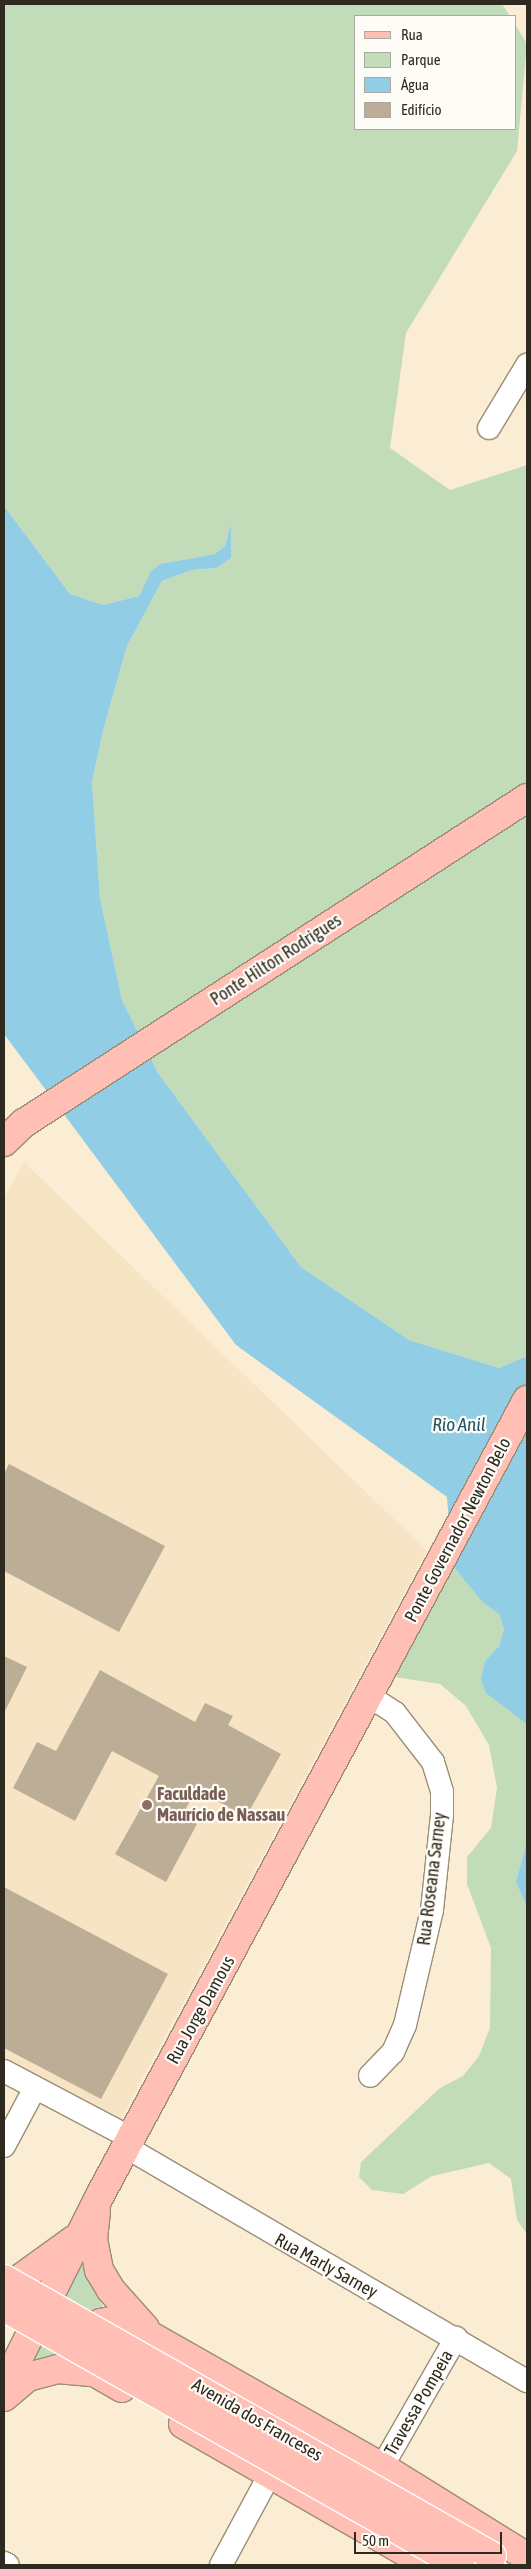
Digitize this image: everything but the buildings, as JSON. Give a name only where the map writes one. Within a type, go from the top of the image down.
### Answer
[{"type":"main road","name":"Ponte Hilton Rodrigues","points":[[4,1142],[24,1123],[527,798]]},
{"type":"main road","name":"Ponte Governador Newton Belo","points":[[402,1634],[527,1400]]},
{"type":"main road","name":"Rua Jorge Damous","points":[[4,2387],[98,2199],[402,1634]]},
{"type":"main road","points":[[98,2199],[93,2239],[99,2270],[115,2295],[155,2338]]},
{"type":"main road","points":[[4,2290],[78,2237]]},
{"type":"main road","name":"Avenida dos Franceses","points":[[4,2279],[501,2560]]},
{"type":"main road","name":"Avenida dos Franceses","points":[[4,2307],[460,2565]]},
{"type":"main road","points":[[100,2375],[86,2350],[90,2336],[101,2323],[119,2321],[155,2338],[382,2467],[527,2556]]},
{"type":"main road","points":[[4,2396],[21,2382],[47,2371],[79,2369],[100,2375],[428,2565]]},
{"type":"street","points":[[489,428],[527,366]]},
{"type":"street","name":"Rua Roseana Sarney","points":[[369,1696],[395,1713],[433,1762],[442,1792],[442,1815],[432,1910],[406,2025],[393,2052],[370,2076]]},
{"type":"street","name":"Rua Marly Sarney","points":[[4,2071],[128,2143],[254,2226],[456,2338],[527,2381]]},
{"type":"street","points":[[4,2146],[35,2088]]},
{"type":"street","name":"Travessa Pompeia","points":[[382,2467],[456,2338]]},
{"type":"street","points":[[221,2565],[270,2474]]},
{"type":"street","points":[[4,2563],[8,2565]]},
{"type":"shaded area","name":"Faculdade Maurício de Nassau","points":[[24,1162],[427,1551],[120,2120],[4,2058],[4,1198]]},
{"type":"green space","points":[[4,4],[502,4],[509,15],[354,15],[354,130],[516,130],[516,26],[527,44],[517,151],[406,333],[390,448],[450,490],[527,465],[527,1356],[499,1368],[409,1340],[301,1267],[158,1073],[122,1000],[100,898],[92,782],[104,727],[127,646],[162,581],[192,570],[216,568],[230,558],[231,525],[225,546],[215,554],[160,564],[151,571],[139,596],[103,605],[70,594],[4,506]]},
{"type":"green space","points":[[452,1565],[483,1603],[499,1614],[504,1629],[499,1646],[485,1661],[527,1724],[527,1841],[516,1882],[527,1907],[527,2234],[517,2220],[511,2179],[489,2163],[432,2176],[403,2194],[372,2190],[359,2177],[361,2162],[440,2088],[463,2076],[479,2056],[490,2028],[491,1948],[467,1884],[467,1857],[491,1828],[497,1788],[489,1745],[466,1706],[440,1684],[388,1676]]},
{"type":"green space","points":[[82,2260],[103,2307],[80,2357],[27,2371]]},
{"type":"water","name":"Rio Anil","points":[[4,506],[70,594],[103,605],[139,596],[151,571],[160,564],[215,554],[225,546],[231,524],[231,558],[216,568],[192,570],[162,581],[127,646],[104,727],[92,782],[100,898],[122,1000],[158,1073],[301,1267],[409,1340],[499,1368],[527,1356],[527,1724],[486,1693],[481,1679],[485,1661],[499,1646],[504,1629],[499,1614],[483,1603],[452,1565],[447,1497],[236,1345],[4,1034]]},
{"type":"water","points":[[527,1841],[527,1907],[516,1882]]},
{"type":"place","name":"Faculdade Maurício de Nassau","points":[[147,1805]]}]
